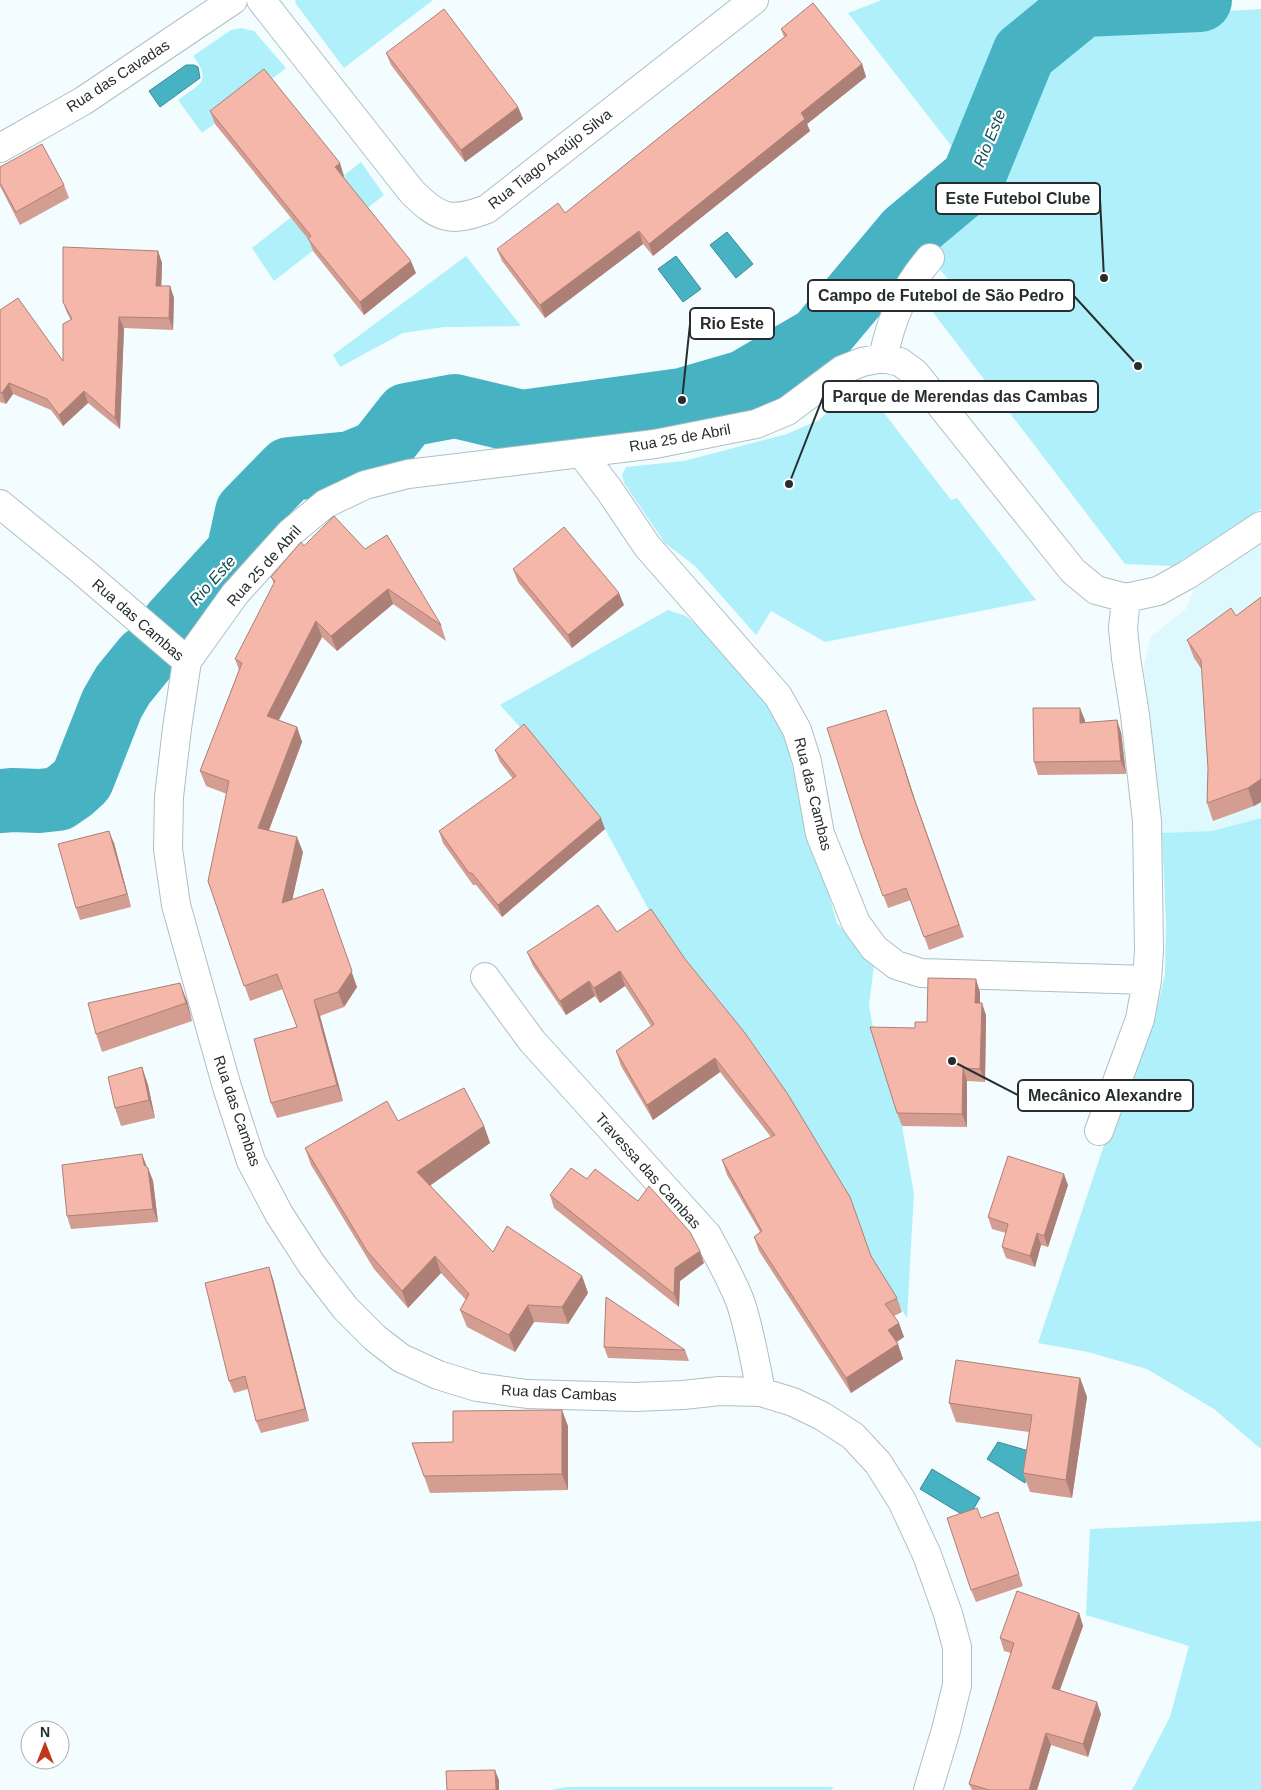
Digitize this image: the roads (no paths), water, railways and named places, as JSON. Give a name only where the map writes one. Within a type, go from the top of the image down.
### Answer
[{"type":"street","name":"Rua das Cavadas","points":[[0,148],[83,101],[234,0]]},
{"type":"street","name":"Rua Tiago Araújo Silva","points":[[261,0],[412,192],[428,208],[448,217],[468,216],[487,209],[754,0]]},
{"type":"street","points":[[930,258],[918,272],[897,307],[888,332],[882,358],[900,362],[915,373],[1073,571],[1096,590],[1126,598],[1158,591],[1187,575],[1261,526]]},
{"type":"street","name":"Rua 25 de Abril","points":[[187,661],[235,594],[290,533],[325,504],[365,485],[408,474],[655,444],[756,424],[787,411],[842,370],[862,362],[882,358]]},
{"type":"street","name":"Rua das Cambas","points":[[582,454],[610,491],[647,546],[778,696],[797,730],[807,762],[820,834],[856,922],[874,948],[896,965],[921,973],[1147,980]]},
{"type":"street","name":"Rua das Cambas","points":[[0,504],[187,661],[177,728],[170,797],[168,849],[176,905],[226,1087],[252,1161],[279,1214],[312,1265],[346,1310],[375,1338],[401,1358],[438,1375],[477,1387],[527,1394],[634,1397],[720,1391],[761,1392],[793,1402],[822,1416],[853,1436],[878,1463],[902,1501],[927,1555],[948,1614],[956,1646],[956,1685],[946,1730],[928,1790]]},
{"type":"street","points":[[1099,1131],[1140,1019],[1147,980],[1149,941],[1147,821],[1123,628],[1126,598]]},
{"type":"street","name":"Travessa das Cambas","points":[[485,976],[532,1041],[706,1235],[725,1267],[740,1301],[761,1392]]},
{"type":"waterway","name":"Rio Este","points":[[173,624],[238,553],[247,512],[289,469],[351,463],[378,452],[407,415],[455,406],[522,422],[682,400],[744,382],[819,338],[907,233],[973,178],[1024,53],[1083,5],[1200,0]]},
{"type":"waterway","name":"Rio Este","points":[[0,801],[58,799],[82,780],[112,704],[123,685],[145,658]]},
{"type":"place","name":"Este Futebol Clube","points":[[1104,278]]},
{"type":"place","name":"Campo de Futebol de São Pedro","points":[[1138,366]]},
{"type":"place","name":"Rio Este","points":[[682,400]]},
{"type":"place","name":"Parque de Merendas das Cambas","points":[[789,484]]},
{"type":"place","name":"Mecânico Alexandre","points":[[952,1061]]}]
